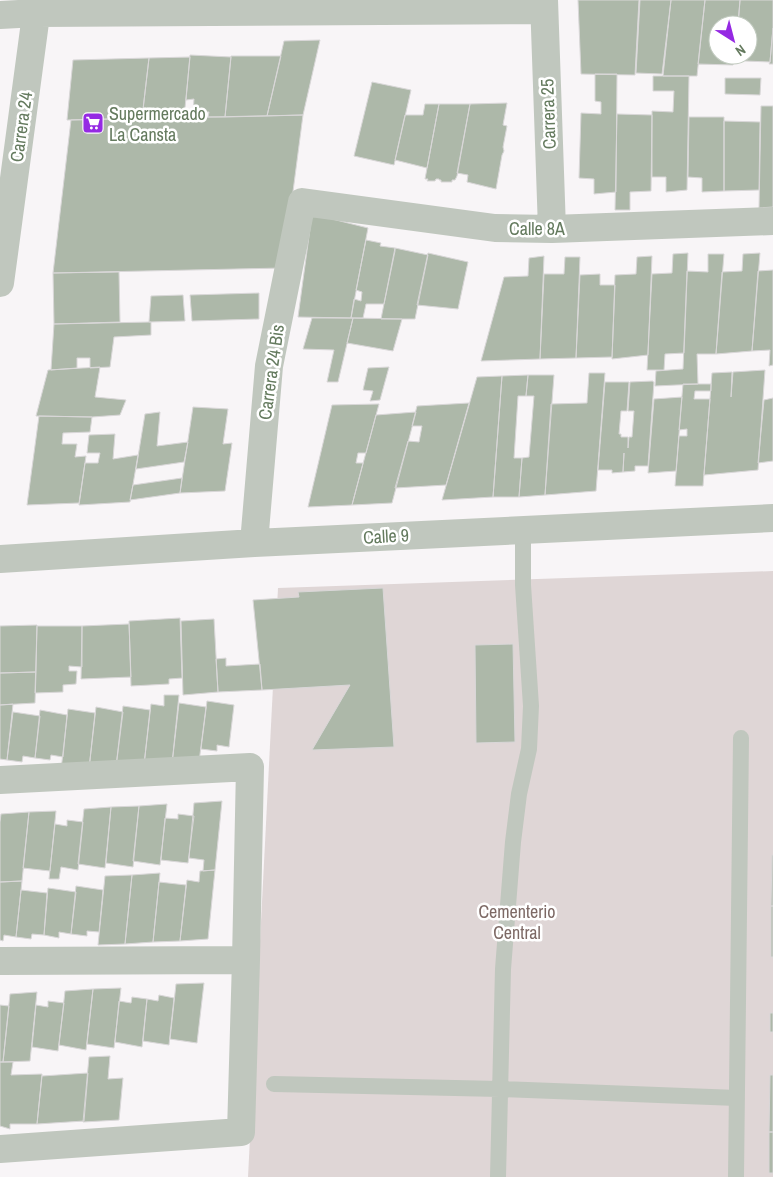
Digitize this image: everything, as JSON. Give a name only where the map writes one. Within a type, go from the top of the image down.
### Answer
[{"type":"street","points":[[0,14],[38,7],[544,5]]},
{"type":"street","name":"Carrera 25","points":[[544,5],[552,229]]},
{"type":"street","name":"Carrera 24","points":[[0,283],[38,7]]},
{"type":"street","name":"Calle 8A","points":[[302,202],[495,228],[552,229],[773,221]]},
{"type":"street","name":"Carrera 24 Bis","points":[[254,543],[268,366],[302,202]]},
{"type":"street","name":"Calle 9","points":[[0,559],[254,543],[773,518]]},
{"type":"street","points":[[0,780],[250,767],[241,1132],[0,1149]]},
{"type":"street","points":[[0,960],[246,960]]},
{"type":"lane","points":[[498,1177],[503,969],[518,794],[529,749],[531,706],[523,585],[523,530]]},
{"type":"lane","points":[[736,1177],[741,738]]},
{"type":"lane","points":[[274,1084],[500,1089],[737,1098]]},
{"type":"green space","name":"Cementerio Central","points":[[773,571],[773,1177],[248,1177],[278,588]]},
{"type":"building","points":[[578,0],[639,0],[635,75],[581,74]]},
{"type":"building","points":[[640,0],[671,0],[662,74],[636,73]]},
{"type":"building","points":[[671,0],[705,0],[697,76],[663,76]]},
{"type":"building","points":[[705,0],[740,0],[739,15],[708,15],[708,64],[698,64]]},
{"type":"building","points":[[740,0],[773,0],[770,62],[758,62],[758,15],[739,15]]},
{"type":"building","points":[[773,28],[773,64],[769,64],[770,62]]},
{"type":"building","points":[[320,40],[303,115],[267,116],[284,41]]},
{"type":"building","points":[[190,55],[231,57],[225,117],[208,117],[209,112],[193,112],[194,99],[186,100]]},
{"type":"building","points":[[231,56],[281,56],[267,116],[225,117]]},
{"type":"building","points":[[190,57],[184,118],[142,118],[149,58]]},
{"type":"building","points":[[149,58],[142,118],[67,120],[73,60]]},
{"type":"building","points":[[595,74],[617,74],[616,192],[594,194],[594,179],[579,178],[581,113],[601,114],[601,102],[595,101]]},
{"type":"building","points":[[653,76],[689,76],[687,190],[666,192],[666,177],[652,177],[652,111],[673,112],[674,91],[653,91]]},
{"type":"building","points":[[725,78],[761,78],[760,95],[725,94]]},
{"type":"building","points":[[372,82],[411,90],[394,165],[354,156]]},
{"type":"building","points":[[507,103],[503,125],[507,126],[504,151],[496,189],[467,182],[468,175],[457,173],[470,104]]},
{"type":"building","points":[[425,104],[439,104],[427,168],[395,160],[405,115],[423,115]]},
{"type":"building","points":[[439,104],[470,104],[457,176],[452,182],[441,182],[439,179],[427,181],[428,179],[425,179]]},
{"type":"building","points":[[761,106],[773,106],[773,207],[759,208]]},
{"type":"building","points":[[617,114],[652,115],[651,191],[630,192],[630,210],[615,210]]},
{"type":"building","points":[[303,115],[283,268],[53,273],[71,120]]},
{"type":"building","points":[[689,117],[724,117],[724,191],[702,192],[702,178],[688,177]]},
{"type":"building","points":[[724,121],[760,122],[759,190],[724,191]]},
{"type":"building","points":[[312,214],[368,228],[351,318],[298,317]]},
{"type":"building","points":[[366,240],[381,243],[380,246],[395,248],[395,251],[384,304],[366,304],[363,318],[351,318],[354,299],[361,301],[362,292],[356,290]]},
{"type":"building","points":[[395,248],[428,255],[415,319],[381,319]]},
{"type":"building","points":[[428,253],[468,262],[458,309],[417,305]]},
{"type":"building","points":[[688,253],[684,353],[665,354],[664,370],[647,370],[652,274],[672,273],[673,254]]},
{"type":"building","points":[[760,253],[752,351],[716,354],[722,272],[742,271],[743,254]]},
{"type":"building","points":[[708,254],[724,254],[716,354],[697,354],[698,384],[655,386],[656,371],[683,369],[687,271],[708,272]]},
{"type":"building","points":[[544,256],[540,359],[481,361],[504,277],[528,276],[529,258]]},
{"type":"building","points":[[652,256],[648,355],[612,359],[615,275],[636,274],[637,257]]},
{"type":"building","points":[[565,257],[580,257],[576,358],[540,359],[544,274],[564,274]]},
{"type":"building","points":[[773,270],[773,365],[769,366],[770,350],[752,351],[758,271]]},
{"type":"building","points":[[119,272],[120,322],[54,324],[53,273]]},
{"type":"building","points":[[600,274],[600,285],[615,285],[612,357],[576,358],[580,275]]},
{"type":"building","points":[[259,293],[259,319],[192,321],[190,295]]},
{"type":"building","points":[[183,295],[185,321],[149,322],[151,296]]},
{"type":"building","points":[[312,318],[353,318],[338,382],[327,382],[334,350],[303,349]]},
{"type":"building","points":[[353,318],[402,319],[393,351],[347,343]]},
{"type":"building","points":[[151,322],[151,335],[114,337],[110,367],[90,368],[90,358],[77,358],[77,368],[51,370],[54,324]]},
{"type":"building","points":[[100,367],[95,397],[126,400],[120,415],[92,417],[36,416],[48,370]]},
{"type":"building","points":[[389,367],[380,400],[370,401],[373,391],[363,390],[368,368]]},
{"type":"building","points":[[765,370],[758,470],[704,475],[712,373],[732,372],[731,397],[733,372]]},
{"type":"building","points":[[589,373],[605,373],[596,491],[545,495],[551,404],[587,403]]},
{"type":"building","points":[[528,375],[554,375],[545,495],[519,497],[522,458],[529,457],[534,396],[526,396]]},
{"type":"building","points":[[528,375],[526,396],[518,396],[514,458],[522,458],[519,497],[493,497],[502,376]]},
{"type":"building","points":[[502,376],[493,497],[442,500],[477,377]]},
{"type":"building","points":[[653,381],[648,466],[635,466],[635,471],[612,473],[612,470],[598,470],[605,382],[629,382],[627,411],[621,411],[619,434],[621,434],[621,437],[628,437],[628,448],[629,437],[632,437],[634,411],[628,411],[630,382]]},
{"type":"building","points":[[683,384],[711,384],[711,391],[695,391],[694,399],[710,399],[703,486],[675,486],[679,436],[687,436],[687,429],[679,430]]},
{"type":"building","points":[[682,397],[676,471],[648,473],[654,399]]},
{"type":"building","points":[[773,398],[773,461],[758,463],[764,400]]},
{"type":"building","points":[[469,403],[446,485],[395,488],[408,441],[419,442],[422,426],[412,426],[417,406]]},
{"type":"building","points":[[379,404],[366,453],[358,453],[356,463],[363,463],[352,505],[308,507],[332,405]]},
{"type":"building","points":[[193,407],[228,409],[223,444],[232,443],[225,491],[180,493]]},
{"type":"building","points":[[160,412],[157,446],[188,442],[184,462],[136,469],[145,414]]},
{"type":"building","points":[[416,412],[392,503],[352,505],[376,415]]},
{"type":"building","points":[[39,416],[92,417],[90,432],[63,433],[62,444],[77,444],[75,457],[86,456],[79,503],[27,505]]},
{"type":"building","points":[[115,434],[113,459],[138,455],[130,502],[79,505],[85,463],[98,463],[100,453],[87,453],[89,435]]},
{"type":"building","points":[[182,478],[180,493],[130,500],[133,485]]},
{"type":"building","points":[[383,588],[394,747],[312,750],[350,685],[262,690],[253,600],[299,597],[298,592]]},
{"type":"building","points":[[180,618],[182,678],[169,679],[169,684],[131,686],[129,621]]},
{"type":"building","points":[[214,619],[218,692],[183,695],[181,621]]},
{"type":"building","points":[[129,624],[131,677],[81,679],[82,626]]},
{"type":"building","points":[[37,625],[36,672],[0,673],[0,626]]},
{"type":"building","points":[[37,626],[82,626],[82,667],[69,666],[69,671],[77,671],[76,684],[63,685],[63,692],[35,693]]},
{"type":"building","points":[[513,644],[515,742],[476,743],[475,645]]},
{"type":"building","points":[[226,658],[226,666],[260,664],[262,690],[218,692],[216,659]]},
{"type":"building","points":[[36,672],[35,703],[0,705],[0,673]]},
{"type":"building","points":[[164,695],[179,695],[172,764],[144,765],[151,704],[164,706]]},
{"type":"building","points":[[207,701],[234,705],[229,747],[217,745],[217,751],[201,749]]},
{"type":"building","points":[[179,703],[206,707],[199,762],[172,764]]},
{"type":"building","points":[[13,704],[7,760],[0,759],[0,705]]},
{"type":"building","points":[[123,706],[150,710],[144,765],[116,767]]},
{"type":"building","points":[[96,707],[123,712],[116,767],[89,769]]},
{"type":"building","points":[[68,709],[95,713],[89,769],[61,770]]},
{"type":"building","points":[[40,710],[67,715],[63,757],[51,755],[50,760],[35,758]]},
{"type":"building","points":[[13,712],[40,716],[35,758],[23,756],[22,762],[7,760]]},
{"type":"building","points":[[222,801],[215,870],[203,871],[204,860],[189,858],[194,803]]},
{"type":"building","points":[[167,804],[160,865],[133,861],[139,806]]},
{"type":"building","points":[[139,806],[133,867],[106,863],[111,807]]},
{"type":"building","points":[[111,807],[105,868],[78,864],[84,809]]},
{"type":"building","points":[[56,811],[50,871],[23,868],[29,812]]},
{"type":"building","points":[[29,812],[22,881],[0,882],[1,814]]},
{"type":"building","points":[[178,814],[194,816],[188,863],[161,860],[165,818],[178,819]]},
{"type":"building","points":[[67,820],[83,822],[78,870],[61,867],[59,879],[49,879],[55,824],[67,826]]},
{"type":"building","points":[[772,855],[773,906],[771,906]]},
{"type":"building","points":[[215,870],[208,939],[180,941],[187,880],[199,882],[200,871]]},
{"type":"building","points":[[160,873],[153,942],[125,944],[132,875]]},
{"type":"building","points":[[132,875],[125,944],[98,945],[105,876]]},
{"type":"building","points":[[22,881],[16,937],[4,935],[3,941],[0,940],[0,882]]},
{"type":"building","points":[[159,882],[186,885],[180,941],[153,942]]},
{"type":"building","points":[[76,886],[103,890],[99,932],[87,931],[87,936],[71,934]]},
{"type":"building","points":[[48,888],[76,892],[71,934],[59,932],[59,938],[44,935]]},
{"type":"building","points":[[21,890],[47,893],[44,935],[32,934],[31,939],[16,937]]},
{"type":"building","points":[[771,906],[773,906],[773,957],[771,957]]},
{"type":"building","points":[[204,983],[197,1043],[170,1039],[176,984]]},
{"type":"building","points":[[121,988],[114,1048],[87,1044],[93,989]]},
{"type":"building","points":[[93,989],[86,1050],[59,1045],[65,991]]},
{"type":"building","points":[[37,992],[30,1061],[3,1062],[10,994]]},
{"type":"building","points":[[159,995],[174,998],[169,1045],[143,1041],[147,999],[158,1001]]},
{"type":"building","points":[[132,997],[147,999],[142,1047],[115,1042],[119,1001],[131,1003]]},
{"type":"building","points":[[48,1001],[64,1003],[58,1051],[32,1047],[36,1005],[48,1007]]},
{"type":"building","points":[[0,1005],[9,1006],[3,1062],[0,1062]]},
{"type":"building","points":[[770,1013],[773,1013],[773,1032],[770,1032]]},
{"type":"building","points":[[110,1056],[108,1079],[123,1078],[119,1120],[83,1122],[89,1057]]},
{"type":"building","points":[[0,1062],[13,1062],[11,1075],[42,1074],[37,1124],[10,1124],[10,1129],[0,1126]]},
{"type":"building","points":[[88,1073],[84,1121],[37,1124],[42,1076]]},
{"type":"building","points":[[770,1075],[773,1075],[773,1132],[769,1132]]},
{"type":"building","points":[[769,1132],[773,1132],[773,1173],[769,1173]]},
{"type":"place","name":"Supermercado La Cansta","points":[[93,123]]}]
